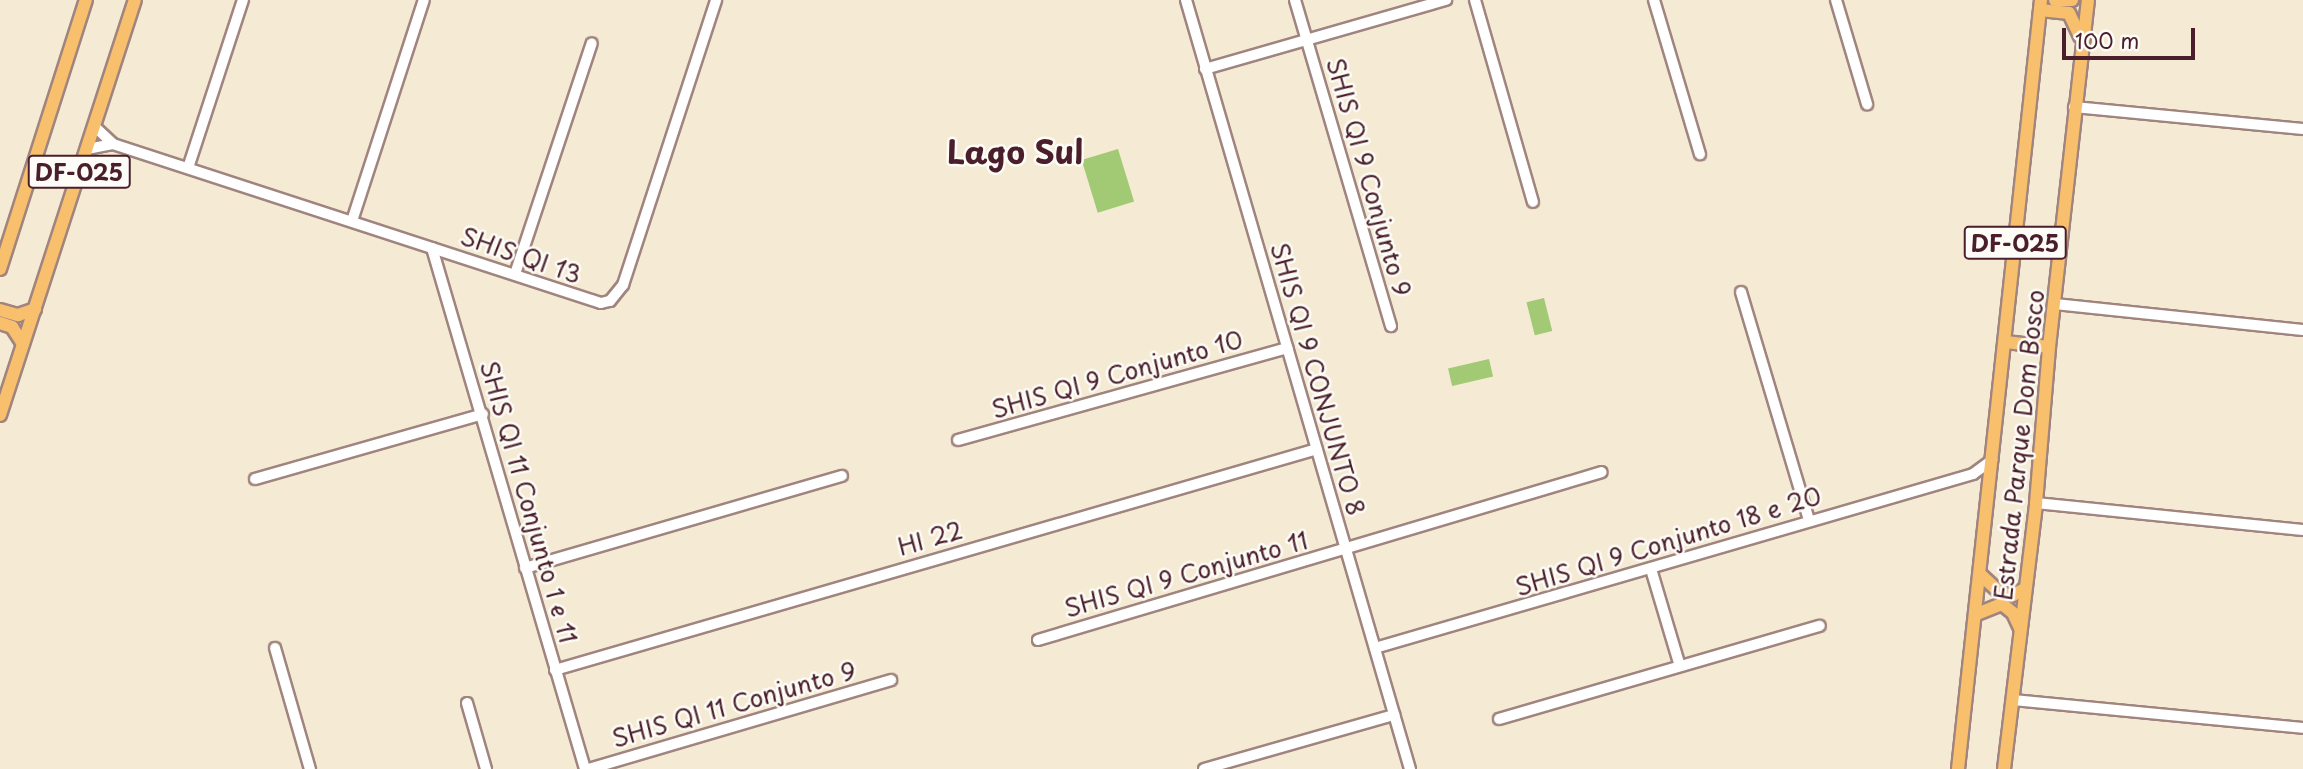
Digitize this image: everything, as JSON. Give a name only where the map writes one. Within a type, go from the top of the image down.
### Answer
[{"type":"main road","name":"DF-025","points":[[0,269],[3,248],[86,0]]},
{"type":"main road","name":"DF-025","points":[[0,415],[135,0]]},
{"type":"main road","points":[[2055,0],[2072,0]]},
{"type":"main road","name":"Estrada Parque Dom Bosco","points":[[2004,769],[2036,503],[2080,38],[2088,0]]},
{"type":"main road","points":[[2041,5],[2069,13],[2080,38]]},
{"type":"main road","name":"Estrada Parque Dom Bosco","points":[[1958,769],[1982,576],[2041,5]]},
{"type":"main road","points":[[0,310],[18,315],[35,309]]},
{"type":"main road","points":[[0,323],[12,327],[23,344]]},
{"type":"main road","points":[[2006,342],[2049,346]]},
{"type":"main road","points":[[1982,576],[2001,594],[2013,595],[2025,589]]},
{"type":"main road","points":[[1977,614],[2002,604],[2013,613],[2020,629]]},
{"type":"street","points":[[187,168],[243,0]]},
{"type":"street","points":[[352,221],[424,0]]},
{"type":"street","name":"SHIS QI 13","points":[[94,126],[113,144],[591,301],[610,301],[617,295],[680,120],[716,0]]},
{"type":"street","name":"SHIS QI 9 CONJUNTO 8","points":[[1186,0],[1410,769]]},
{"type":"street","points":[[1295,0],[1307,40]]},
{"type":"street","points":[[1205,69],[1446,0]]},
{"type":"street","points":[[1475,0],[1533,202]]},
{"type":"street","points":[[1654,0],[1700,154]]},
{"type":"street","points":[[1836,0],[1867,104]]},
{"type":"street","name":"SHIS QI 9 Conjunto 9","points":[[1307,40],[1391,326]]},
{"type":"street","points":[[515,274],[592,43]]},
{"type":"street","points":[[2074,107],[2303,129]]},
{"type":"street","name":"SHIS QI 13","points":[[87,149],[113,144]]},
{"type":"street","name":"SHIS QI 11 Conjunto 1 e 11","points":[[432,248],[555,670],[587,769]]},
{"type":"street","points":[[1741,292],[1809,520]]},
{"type":"street","points":[[2055,304],[2303,330]]},
{"type":"street","name":"SHIS QI 9 Conjunto 10","points":[[958,440],[1287,348]]},
{"type":"street","points":[[255,479],[482,414]]},
{"type":"street","name":"HI 22","points":[[555,670],[1317,449]]},
{"type":"street","name":"SHIS QI 9 Conjunto 18 e 20","points":[[1375,648],[1973,474],[1992,460]]},
{"type":"street","name":"SHIS QI 9 Conjunto 11","points":[[1038,640],[1602,472]]},
{"type":"street","points":[[1973,474],[1990,485]]},
{"type":"street","points":[[525,568],[842,476]]},
{"type":"street","points":[[2036,503],[2303,530]]},
{"type":"street","points":[[1651,569],[1680,666]]},
{"type":"street","points":[[1499,719],[1820,626]]},
{"type":"street","points":[[275,648],[310,769]]},
{"type":"street","name":"SHIS QI 11 Conjunto 9","points":[[587,769],[891,680]]},
{"type":"street","points":[[2013,700],[2303,728]]},
{"type":"street","points":[[467,703],[485,769]]},
{"type":"street","points":[[1204,769],[1394,715]]},
{"type":"green space","points":[[1118,149],[1134,202],[1098,213],[1082,160]]},
{"type":"green space","points":[[1544,298],[1552,331],[1535,335],[1527,302]]},
{"type":"green space","points":[[1489,359],[1493,377],[1452,386],[1448,368]]},
{"type":"district","name":"Lago Sul","points":[[1015,151]]}]
